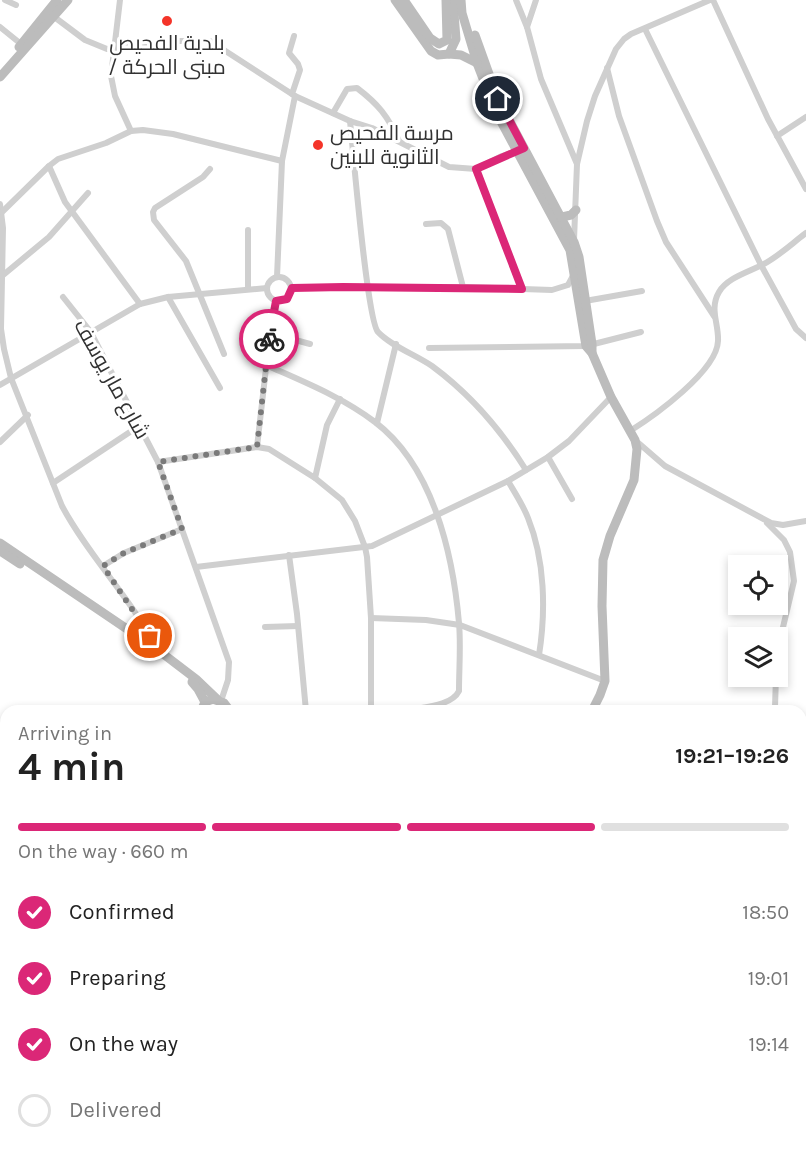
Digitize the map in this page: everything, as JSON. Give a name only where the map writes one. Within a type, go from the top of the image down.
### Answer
[{"type":"street","points":[[5,0],[15,5]]},
{"type":"street","points":[[0,77],[50,14],[57,0]]},
{"type":"street","points":[[0,68],[50,14],[68,0]]},
{"type":"street","points":[[120,0],[111,76],[112,86],[131,130]]},
{"type":"street","points":[[395,0],[431,51],[438,55],[461,55],[477,63]]},
{"type":"street","points":[[404,0],[430,38],[439,44],[447,40],[446,0]]},
{"type":"street","points":[[449,54],[456,39],[453,0]]},
{"type":"street","points":[[461,0],[464,20],[477,63],[496,112],[562,217],[572,246],[590,348],[611,397],[632,436],[637,459],[634,480],[610,536],[603,561],[605,681],[595,705]]},
{"type":"street","points":[[461,0],[498,99],[520,149],[579,257],[590,348]]},
{"type":"street","points":[[516,0],[527,27],[541,79],[577,164]]},
{"type":"street","points":[[527,27],[536,0]]},
{"type":"street","points":[[572,246],[576,210],[577,164],[587,121],[616,50],[624,39],[712,0],[777,136],[806,189]]},
{"type":"street","points":[[50,14],[91,43],[103,48],[178,41],[210,41],[293,95],[350,121],[372,128],[449,167],[476,169],[520,149]]},
{"type":"street","points":[[0,27],[21,44]]},
{"type":"street","points":[[645,29],[761,266],[796,329],[806,339]]},
{"type":"street","points":[[277,277],[282,161],[293,95],[300,70],[289,53],[294,36]]},
{"type":"street","points":[[607,68],[619,116],[666,242],[714,316]]},
{"type":"street","points":[[333,113],[347,89],[357,87],[376,103],[391,123],[399,141]]},
{"type":"street","points":[[777,136],[806,117]]},
{"type":"street","points":[[350,121],[368,288],[376,330],[438,370],[479,408],[505,438],[526,470]]},
{"type":"street","points":[[2,212],[49,166],[66,156],[84,151],[131,130],[173,134],[282,161]]},
{"type":"street","points":[[49,166],[72,212],[140,304]]},
{"type":"street","points":[[210,169],[203,177],[155,208],[153,212],[154,220],[186,261],[224,354]]},
{"type":"street","points":[[476,169],[522,289]]},
{"type":"street","points":[[2,276],[49,237],[88,193]]},
{"type":"street","points":[[0,204],[2,212],[1,329],[11,378],[71,523],[103,566],[158,650]]},
{"type":"street","points":[[562,217],[576,210]]},
{"type":"street","points":[[426,224],[441,223],[448,228],[464,287]]},
{"type":"street","points":[[248,230],[248,288]]},
{"type":"street","points":[[632,436],[696,379],[712,361],[718,341],[714,316],[715,301],[721,289],[761,266],[806,233]]},
{"type":"street","points":[[292,288],[464,287],[557,290],[568,285],[575,272]]},
{"type":"street","points":[[277,277],[287,279],[292,288],[287,299],[276,301],[269,296],[267,288],[268,283],[277,277]]},
{"type":"street","points":[[0,385],[140,304],[168,297],[267,288]]},
{"type":"street","points":[[585,301],[642,291]]},
{"type":"street","name":"شارع مار يوسف","points":[[63,297],[90,331],[158,462],[229,663],[228,680],[219,700]]},
{"type":"street","points":[[168,297],[220,388]]},
{"type":"street","points":[[257,447],[270,333],[276,301]]},
{"type":"street","points":[[429,348],[590,348],[641,332]]},
{"type":"street","points":[[270,333],[310,344]]},
{"type":"street","points":[[377,423],[396,344]]},
{"type":"street","points":[[266,365],[340,399],[377,423],[402,448],[415,468],[438,514],[450,563],[460,625],[458,694],[449,701],[431,705]]},
{"type":"street","points":[[196,567],[372,546],[508,481],[548,457],[569,441],[611,397]]},
{"type":"street","points":[[315,478],[327,425],[340,399]]},
{"type":"street","points":[[0,442],[28,415]]},
{"type":"street","points":[[53,483],[139,426]]},
{"type":"street","points":[[632,436],[665,466],[762,519],[783,525],[806,521]]},
{"type":"street","points":[[158,462],[257,447],[275,452],[315,478],[335,493],[350,510],[365,547],[371,618],[371,705]]},
{"type":"street","points":[[548,457],[572,499]]},
{"type":"street","points":[[508,481],[528,515],[535,540],[542,589],[539,655]]},
{"type":"street","points":[[762,519],[784,540],[793,566],[794,581],[783,627]]},
{"type":"street","points":[[103,566],[124,553],[182,529]]},
{"type":"street","points":[[0,543],[158,650],[196,679],[224,705]]},
{"type":"street","points":[[0,551],[183,674],[198,688],[202,705]]},
{"type":"street","points":[[289,555],[305,705]]},
{"type":"street","points":[[125,627],[136,616]]},
{"type":"street","points":[[371,618],[426,620],[460,625],[605,681]]},
{"type":"street","points":[[265,627],[298,626]]},
{"type":"street","points":[[775,705],[776,687]]},
{"type":"street","points":[[208,705],[219,700]]},
{"type":"way so far","points":[[150,636],[103,566],[124,553],[182,529],[158,462],[257,447],[269,339]]},
{"type":"place","name":"بلدية الفحيص / مبنى الحركة","points":[[167,21]]},
{"type":"place","name":"مرسة الفحيص الثانوية للبنين","points":[[318,145]]},
{"type":"route","points":[[269,339],[276,301],[287,299],[292,288],[522,289],[476,169],[524,148],[498,99]]}]
